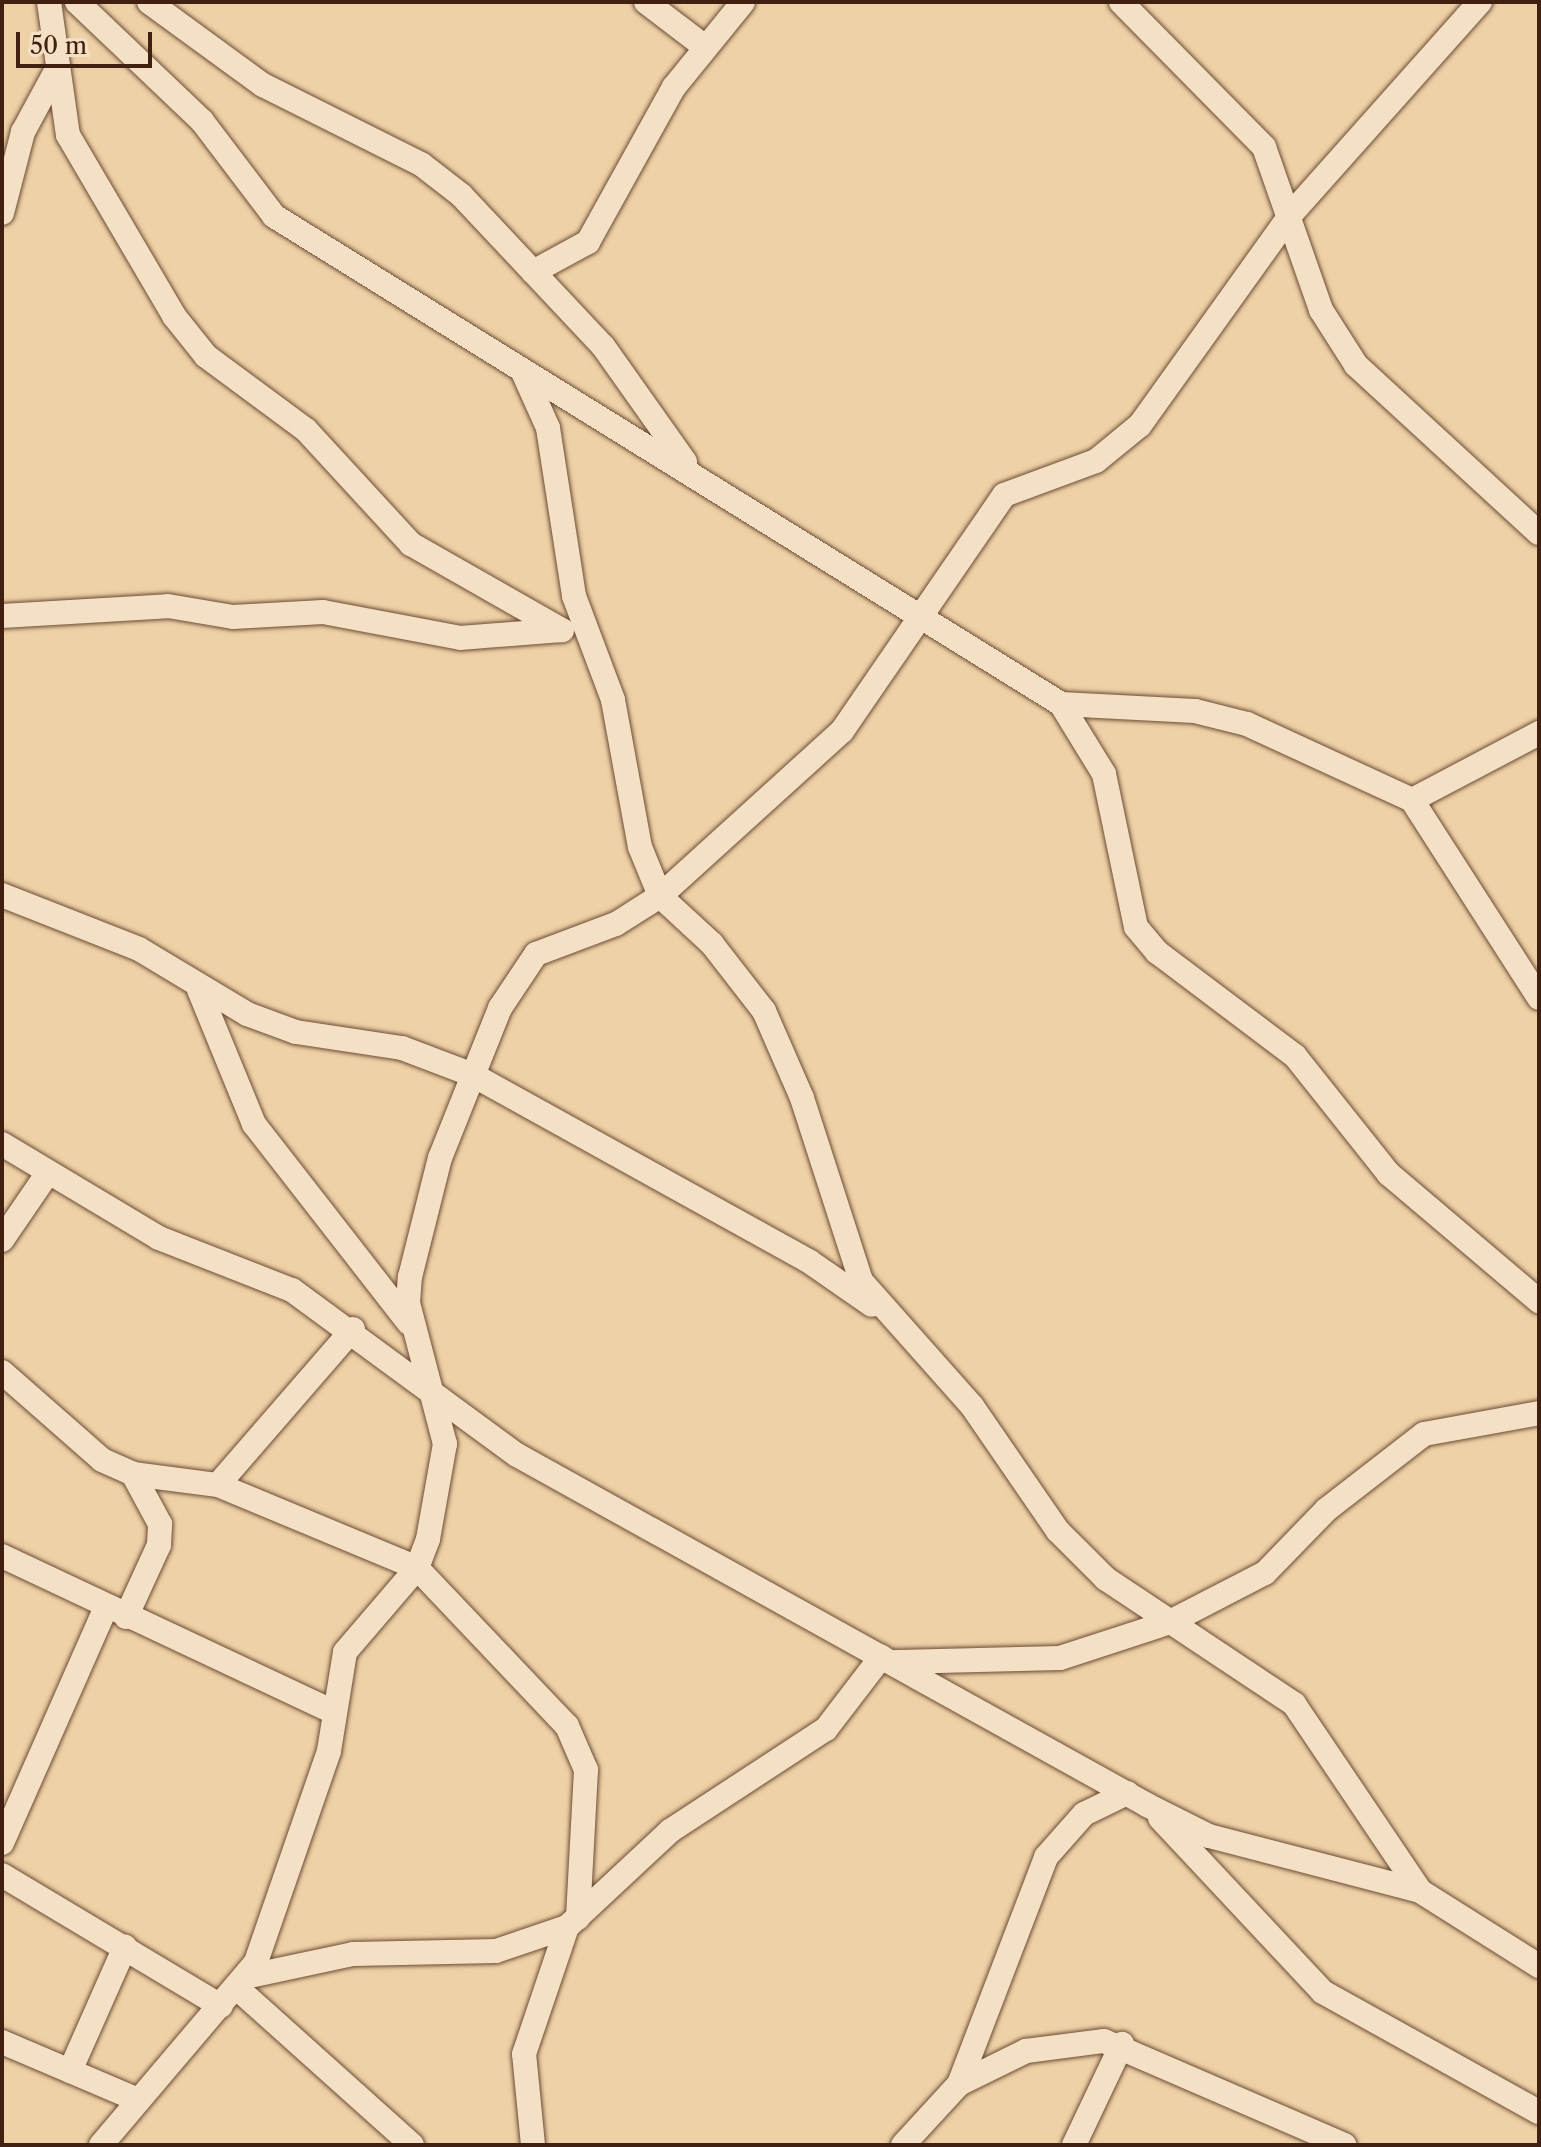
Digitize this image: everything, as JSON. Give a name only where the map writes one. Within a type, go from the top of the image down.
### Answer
[{"type":"street","points":[[49,2],[57,69],[80,160],[174,316],[206,356],[306,430],[411,544],[573,628]]},
{"type":"street","points":[[77,2],[202,121],[274,216],[523,372],[689,467],[917,617],[1061,704],[1104,774],[1136,927],[1157,952],[1295,1056],[1389,1174],[1539,1301]]},
{"type":"street","points":[[149,2],[263,85],[421,164],[533,272],[603,346],[689,467]]},
{"type":"street","points":[[646,2],[705,47]]},
{"type":"street","points":[[533,272],[588,242],[661,109],[705,47],[743,2]]},
{"type":"street","points":[[1121,2],[1252,131],[1291,214],[1321,310],[1356,365],[1539,533]]},
{"type":"street","points":[[101,2145],[234,1990],[329,1751],[345,1652],[417,1568],[444,1477],[445,1444],[408,1303],[418,1239],[473,1075],[500,1008],[536,954],[616,924],[660,896],[842,731],[917,617],[1004,495],[1096,461],[1140,425],[1291,214],[1480,2]]},
{"type":"street","points":[[2,213],[10,164],[57,69]]},
{"type":"street","points":[[523,372],[548,428],[573,628],[620,724],[640,847],[660,896],[712,944],[764,1011],[802,1098],[861,1281],[885,1314],[972,1406],[1078,1555],[1170,1622],[1294,1704],[1420,1891]]},
{"type":"street","points":[[2,616],[168,606],[233,617],[338,613],[460,638],[573,628]]},
{"type":"street","points":[[1061,704],[1195,711],[1247,724],[1412,800],[1539,998]]},
{"type":"street","points":[[1412,800],[1539,733]]},
{"type":"street","points":[[2,895],[139,949],[199,990],[296,1032],[402,1048],[473,1075],[810,1262],[885,1314]]},
{"type":"street","points":[[199,990],[254,1124],[414,1331]]},
{"type":"street","points":[[2,1144],[47,1174],[159,1238],[292,1290],[353,1329],[517,1455],[1137,1799],[1209,1836],[1420,1891],[1539,1966]]},
{"type":"street","points":[[2,1240],[47,1174]]},
{"type":"street","points":[[218,1485],[353,1329]]},
{"type":"street","points":[[2,1372],[84,1447],[133,1474],[218,1485],[417,1568],[579,1747],[586,1770],[573,1923],[524,2054],[533,2145]]},
{"type":"street","points":[[234,1990],[353,1954],[496,1951],[573,1923],[670,1831],[826,1729],[885,1659],[1060,1658],[1170,1622],[1265,1573],[1326,1510],[1424,1434],[1539,1413]]},
{"type":"street","points":[[2,1843],[10,1804],[160,1534],[156,1504],[133,1474]]},
{"type":"street","points":[[2,1556],[335,1713]]},
{"type":"street","points":[[959,2084],[1046,1857],[1084,1814],[1137,1799]]},
{"type":"street","points":[[1137,1799],[1323,1992],[1539,2112]]},
{"type":"street","points":[[2,1875],[125,1947],[234,1990],[407,2143]]},
{"type":"street","points":[[70,2071],[125,1947]]},
{"type":"street","points":[[2,2042],[138,2100]]},
{"type":"street","points":[[1074,2145],[1122,2044]]},
{"type":"street","points":[[903,2145],[959,2084],[1026,2051],[1122,2044],[1339,2144]]}]
